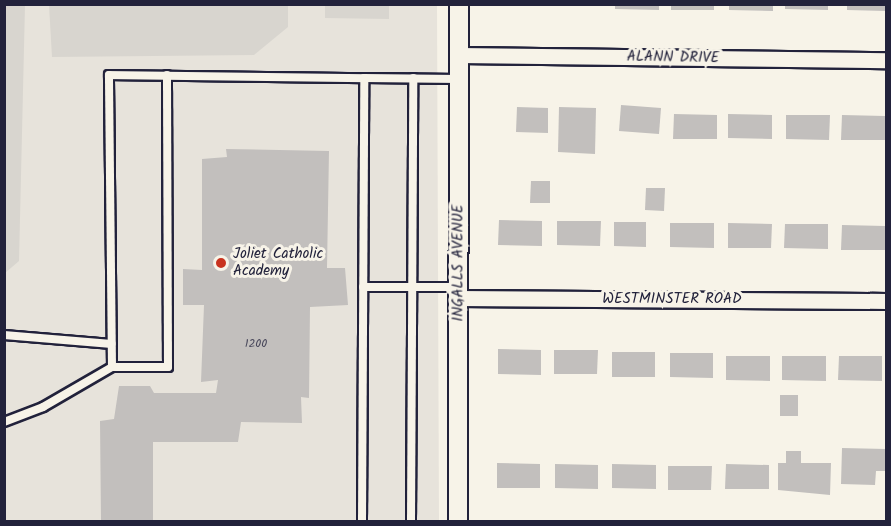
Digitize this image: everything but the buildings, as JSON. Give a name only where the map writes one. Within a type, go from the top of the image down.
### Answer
[{"type":"street","name":"INGALLS AVENUE","points":[[458,522],[459,4]]},
{"type":"street","name":"ALANN DRIVE","points":[[459,55],[886,60]]},
{"type":"street","name":"WESTMINSTER ROAD","points":[[458,293],[886,301]]},
{"type":"lane","points":[[112,367],[109,75],[459,79]]},
{"type":"lane","points":[[4,422],[43,407],[112,367],[168,366],[166,75]]},
{"type":"lane","points":[[362,522],[364,78]]},
{"type":"lane","points":[[411,522],[413,78]]},
{"type":"lane","points":[[363,287],[412,287],[458,293]]},
{"type":"lane","points":[[4,335],[112,344]]},
{"type":"shaded area","points":[[5,4],[25,5],[19,261],[5,273]]},
{"type":"shaded area","name":"Joliet Catholic Academy","points":[[4,5],[437,5],[439,521],[5,521]]},
{"type":"shaded area","points":[[49,5],[288,5],[288,27],[254,55],[52,57]]},
{"type":"shaded area","points":[[325,5],[389,5],[389,19],[325,18]]},
{"type":"place","name":"Joliet Catholic Academy","points":[[221,263]]}]
